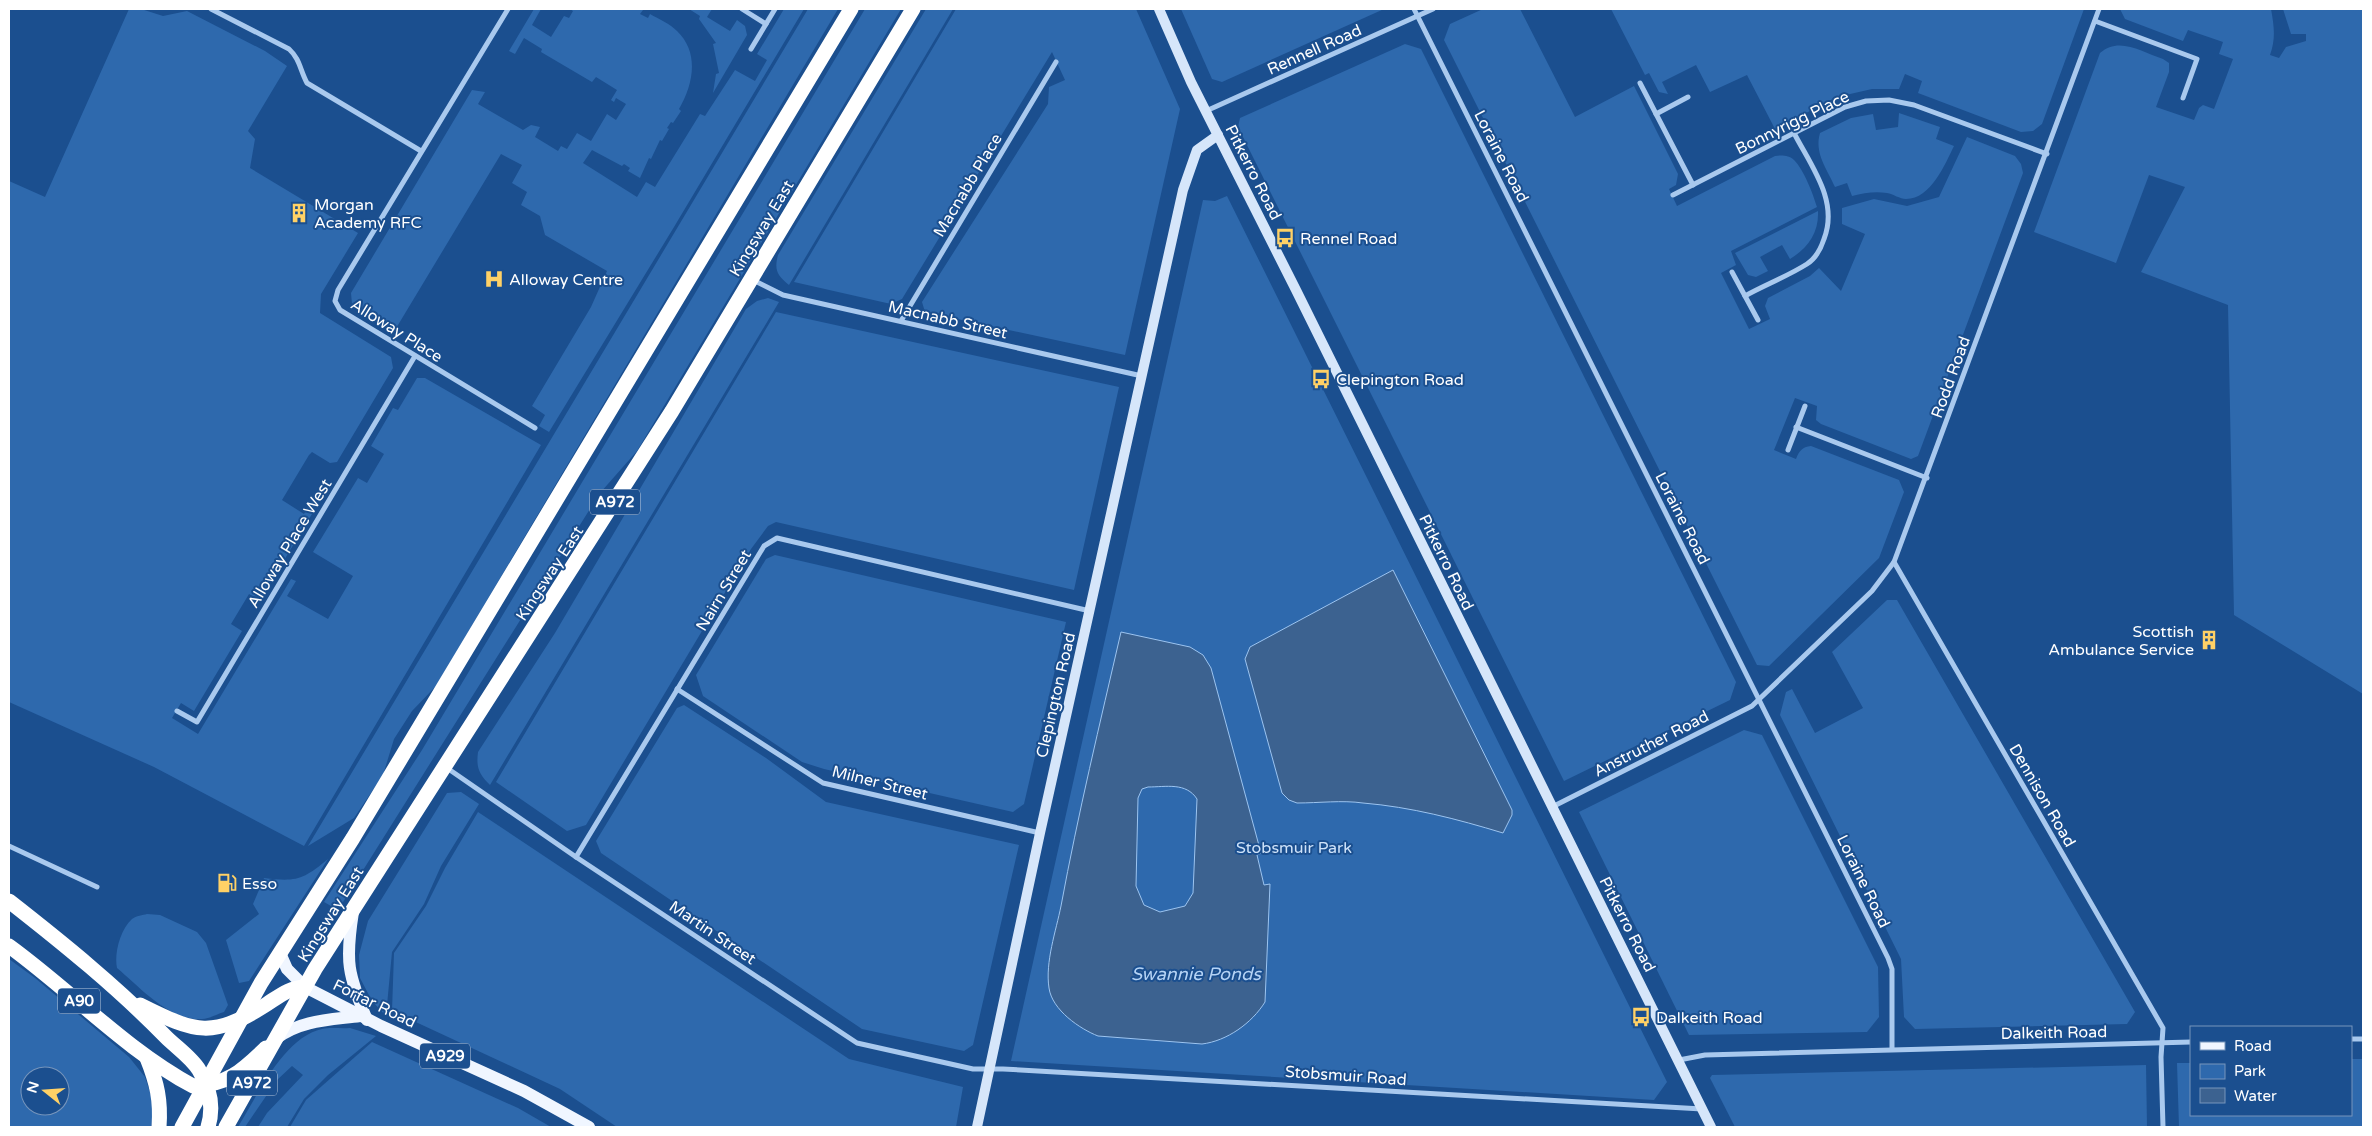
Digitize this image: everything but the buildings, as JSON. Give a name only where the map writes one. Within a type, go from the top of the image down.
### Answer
[{"type":"highway","name":"Kingsway East","points":[[182,1127],[261,983],[353,838],[850,9]]},
{"type":"highway","name":"Kingsway East","points":[[226,1127],[305,987],[444,766],[662,428],[913,9]]},
{"type":"highway","name":"A90","points":[[9,900],[129,999],[198,1068],[206,1086],[213,1111],[208,1127]]},
{"type":"highway","name":"A90","points":[[9,946],[48,974],[147,1058],[193,1086],[206,1086]]},
{"type":"highway","points":[[241,1020],[292,988],[305,987]]},
{"type":"highway","name":"A90","points":[[129,999],[178,1024],[191,1028],[225,1027],[241,1020]]},
{"type":"highway","points":[[206,1086],[226,1081],[242,1070],[276,1038]]},
{"type":"highway","name":"A90","points":[[147,1058],[155,1078],[161,1103],[159,1127]]},
{"type":"main road","points":[[276,1038],[289,1029],[303,1024],[363,1018],[349,970],[347,946],[353,910]]},
{"type":"main road","name":"Forfar Road","points":[[280,953],[287,969],[305,987],[363,1018],[524,1091],[588,1127]]},
{"type":"street","points":[[211,9],[289,49],[298,57],[301,72],[307,83],[422,151]]},
{"type":"street","name":"Alloway Place","points":[[508,9],[338,290],[335,301],[340,310],[535,428]]},
{"type":"street","points":[[742,9],[766,24]]},
{"type":"street","points":[[751,50],[775,9]]},
{"type":"street","name":"Pitkerro Road","points":[[1159,9],[1206,111],[1301,298],[1551,807],[1711,1127]]},
{"type":"street","name":"Loraine Road","points":[[1414,9],[1888,958],[1892,969],[1892,1048]]},
{"type":"street","name":"Rennell Road","points":[[1206,111],[1433,9]]},
{"type":"street","name":"Rodd Road","points":[[1759,698],[1872,591],[1894,562],[1927,478],[2099,9]]},
{"type":"street","points":[[2095,20],[2197,59],[2183,98]]},
{"type":"street","name":"Macnabb Place","points":[[901,321],[1056,62]]},
{"type":"street","points":[[1640,83],[1693,185]]},
{"type":"street","points":[[1656,114],[1688,97]]},
{"type":"street","name":"Bonnyrigg Place","points":[[1673,195],[1845,107],[1866,101],[1889,100],[1914,105],[2046,154]]},
{"type":"street","points":[[1745,296],[1808,263],[1821,248],[1829,226],[1828,204],[1822,187],[1794,132]]},
{"type":"street","name":"Clepington Road","points":[[977,1127],[988,1069],[1183,190],[1197,150],[1218,135]]},
{"type":"street","points":[[1732,272],[1758,320]]},
{"type":"street","name":"Macnabb Street","points":[[751,279],[783,295],[1142,376]]},
{"type":"street","name":"Alloway Place West","points":[[177,711],[197,722],[415,356]]},
{"type":"street","points":[[1788,450],[1804,406]]},
{"type":"street","points":[[1796,427],[1927,478]]},
{"type":"street","name":"Nairn Street","points":[[576,857],[764,546],[777,538],[1090,611]]},
{"type":"street","name":"Dennison Road","points":[[1894,562],[2163,1028],[2163,1127]]},
{"type":"street","name":"Milner Street","points":[[678,689],[823,782],[1040,833]]},
{"type":"street","name":"Anstruther Road","points":[[1551,807],[1752,706],[1759,698]]},
{"type":"street","name":"Martin Street","points":[[444,766],[576,857],[857,1043],[973,1069],[988,1069]]},
{"type":"street","points":[[9,846],[97,887]]},
{"type":"street","name":"Dalkeith Road","points":[[1679,1060],[1706,1055],[1892,1048],[2190,1042]]},
{"type":"street","name":"Stobsmuir Road","points":[[988,1069],[1286,1084],[1702,1109]]},
{"type":"green space","points":[[129,9],[141,9],[163,16],[187,11],[265,51],[287,66],[248,131],[255,139],[250,168],[358,233],[321,294],[320,313],[391,357],[393,368],[337,462],[330,463],[312,452],[309,455],[282,500],[304,514],[312,501],[318,504],[260,600],[249,594],[231,624],[242,631],[194,711],[181,703],[172,718],[198,734],[291,579],[296,581],[287,596],[328,619],[353,576],[313,552],[358,478],[367,483],[384,454],[371,446],[393,408],[398,410],[417,378],[425,378],[541,445],[304,846],[154,767],[9,702],[9,181],[45,197]]},
{"type":"green space","points":[[534,9],[541,9],[532,25],[551,37],[564,16],[569,18],[573,11],[570,9],[641,9],[643,10],[640,14],[648,18],[650,14],[674,28],[689,49],[692,69],[691,80],[679,109],[681,111],[667,128],[669,129],[662,141],[660,140],[651,159],[649,158],[640,178],[628,171],[630,168],[624,164],[622,166],[592,150],[583,163],[637,197],[646,182],[655,187],[700,114],[705,116],[735,70],[755,81],[767,60],[757,54],[784,9],[804,9],[549,432],[539,426],[545,415],[532,406],[591,307],[607,271],[545,235],[540,216],[521,205],[527,192],[512,183],[522,165],[501,154],[395,330],[352,304],[351,293],[472,90],[485,92],[478,104],[523,130],[531,125],[540,127],[535,137],[558,151],[561,146],[567,149],[577,133],[591,141],[607,114],[616,120],[626,104],[616,98],[614,102],[611,100],[617,90],[596,77],[592,82],[541,52],[542,49],[524,38],[515,54],[509,51]]},
{"type":"green space","points":[[689,9],[712,9],[707,17],[730,31],[737,20],[745,26],[747,35],[713,93],[716,74],[719,73],[713,44],[716,43],[699,19],[700,16]]},
{"type":"green space","points":[[808,9],[838,9],[436,686],[412,711],[394,739],[383,775],[354,818],[308,846]]},
{"type":"green space","points":[[865,9],[901,9],[637,451],[600,493],[338,910],[324,902],[422,750]]},
{"type":"green space","points":[[926,9],[953,9],[789,285],[778,272],[776,265],[778,255]]},
{"type":"green space","points":[[956,9],[1136,9],[1180,109],[1125,355],[925,312],[922,302],[1048,104],[1049,87],[1065,80],[1052,52],[902,299],[891,304],[794,282]]},
{"type":"green space","points":[[1181,9],[1384,9],[1222,82],[1212,79]]},
{"type":"green space","points":[[1483,9],[1520,9],[1575,117],[1634,86],[1678,174],[1676,185],[1669,189],[1677,206],[1775,156],[1790,157],[1798,164],[1808,182],[1817,207],[1731,251],[1736,265],[1721,273],[1749,329],[1770,319],[1765,306],[1768,298],[1810,276],[1819,268],[1841,291],[1865,234],[1842,224],[1842,208],[1874,199],[1907,206],[1939,197],[1967,137],[2015,156],[2021,164],[2023,173],[1918,456],[1911,459],[1821,424],[1816,420],[1817,406],[1795,398],[1774,450],[1796,459],[1801,450],[1811,446],[1899,480],[1904,492],[1879,558],[1769,666],[1757,665],[1444,40],[1450,24]]},
{"type":"green space","points":[[1611,9],[2084,9],[2042,124],[2033,131],[2021,132],[1918,93],[1922,81],[1905,74],[1899,89],[1872,89],[1837,97],[1775,129],[1747,75],[1710,92],[1696,65],[1662,82],[1668,94],[1659,92],[1649,73],[1645,75]]},
{"type":"green space","points":[[2120,9],[2271,9],[2274,32],[2270,55],[2279,58],[2286,47],[2306,41],[2306,34],[2291,34],[2283,9],[2363,9],[2363,694],[2234,615],[2228,305],[2141,272],[2185,187],[2149,175],[2116,263],[2034,232],[2100,53],[2107,48],[2115,46],[2131,47],[2169,63],[2169,72],[2156,107],[2194,120],[2199,108],[2203,105],[2214,109],[2233,59],[2219,54],[2223,42],[2188,30],[2183,41],[2125,19]]},
{"type":"green space","points":[[1405,44],[1421,49],[1736,682],[1730,700],[1564,781],[1238,127],[1240,118]]},
{"type":"green space","points":[[1899,113],[1940,127],[1936,139],[1954,146],[1930,187],[1915,197],[1906,199],[1883,192],[1852,196],[1847,183],[1835,187],[1820,154],[1820,133],[1851,118],[1873,114],[1876,130],[1898,127]]},
{"type":"green space","name":"Stobsmuir Park","points":[[1227,196],[1667,1082],[1654,1100],[1011,1061],[1203,200],[1215,201]]},
{"type":"green space","points":[[1818,211],[1817,226],[1811,239],[1802,250],[1790,259],[1782,245],[1760,257],[1768,271],[1756,277],[1748,275],[1735,253]]},
{"type":"green space","points":[[768,298],[779,302],[490,785],[479,770],[477,762],[478,752],[555,633],[746,309],[757,301]]},
{"type":"green space","points":[[776,312],[1119,387],[1074,590],[776,522],[768,526],[751,549],[586,825],[567,831],[496,782]]},
{"type":"green space","points":[[775,555],[1066,622],[1024,804],[1013,812],[824,769],[802,762],[703,696],[696,675],[766,559]]},
{"type":"green space","points":[[1887,600],[1897,600],[2135,1012],[2127,1024],[1915,1029],[1904,1017],[1901,959],[1780,715],[1786,692],[1792,689],[1815,733],[1863,708],[1832,652]]},
{"type":"green space","points":[[684,705],[766,758],[826,802],[1019,845],[973,1045],[964,1051],[862,1029],[601,853],[596,841],[677,708]]},
{"type":"green space","points":[[1744,730],[1762,735],[1878,967],[1879,1017],[1867,1032],[1689,1035],[1579,812]]},
{"type":"green space","points":[[461,792],[479,804],[441,866],[424,904],[392,952],[386,1016],[372,1001],[360,978],[359,955],[368,921],[447,793]]},
{"type":"green space","points":[[478,812],[849,1059],[963,1087],[956,1127],[617,1127],[560,1089],[392,1011],[394,953],[426,906],[445,868]]},
{"type":"green space","points":[[328,859],[249,981],[239,983],[226,940],[259,914],[253,904],[264,878],[284,880],[299,878]]},
{"type":"green space","points":[[147,914],[160,915],[197,932],[206,943],[228,1005],[224,1012],[202,1019],[178,1015],[156,1002],[117,968],[117,949],[124,929],[132,919]]},
{"type":"green space","points":[[9,959],[35,978],[129,1057],[145,1077],[154,1104],[151,1127],[9,1127]]},
{"type":"green space","points":[[350,1028],[376,1036],[328,1075],[304,1099],[287,1127],[258,1127],[267,1113],[303,1075],[292,1066],[277,1080],[245,1127],[238,1127],[273,1069],[296,1043],[308,1034],[322,1029]]},
{"type":"green space","points":[[372,1042],[518,1108],[551,1127],[290,1127],[306,1100]]},
{"type":"green space","points":[[2352,1059],[2363,1059],[2363,1127],[2179,1127],[2177,1063],[2190,1063],[2190,1116],[2352,1116]]},
{"type":"green space","points":[[2146,1065],[2147,1127],[1735,1127],[1710,1078],[1712,1075]]},
{"type":"water","points":[[1393,570],[1512,810],[1512,815],[1503,833],[1451,818],[1399,807],[1347,802],[1297,803],[1289,800],[1282,793],[1245,659],[1250,647]]},
{"type":"water","name":"Swannie Ponds","points":[[1121,632],[1190,647],[1203,655],[1211,668],[1261,853],[1257,855],[1264,885],[1270,884],[1265,1002],[1260,1010],[1238,1030],[1221,1039],[1202,1044],[1098,1036],[1083,1029],[1068,1018],[1055,1004],[1049,988],[1048,968],[1052,947],[1082,803]],"holes":[[[1169,786],[1181,788],[1187,790],[1197,799],[1193,893],[1185,906],[1160,912],[1144,905],[1136,886],[1138,798],[1142,789]]]},
{"type":"place","name":"Morgan Academy RFC","points":[[299,213]]},
{"type":"place","name":"Rennel Road","points":[[1285,238]]},
{"type":"place","name":"Alloway Centre","points":[[494,279]]},
{"type":"place","name":"Clepington Road","points":[[1321,379]]},
{"type":"place","name":"Scottish Ambulance Service","points":[[2209,640]]},
{"type":"place","name":"Esso","points":[[227,883]]},
{"type":"place","name":"Dalkeith Road","points":[[1641,1017]]}]
